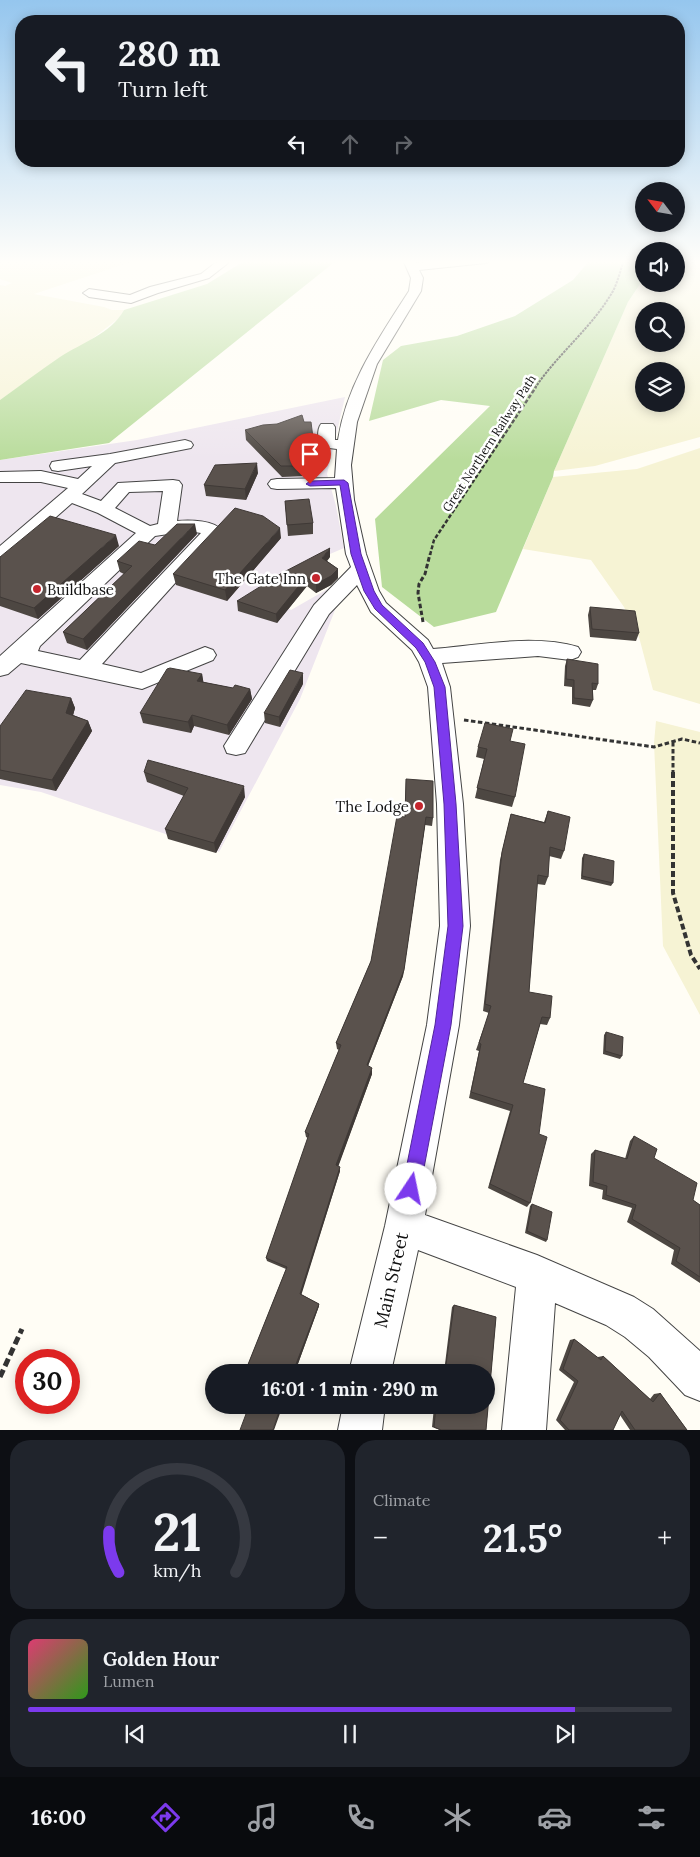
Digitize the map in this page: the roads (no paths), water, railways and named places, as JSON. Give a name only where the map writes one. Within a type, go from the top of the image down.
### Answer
[{"type":"street","name":"Main Street","points":[[372,1364],[404,1226],[443,1025],[456,926],[450,804],[439,687],[420,645],[378,607],[369,591],[356,554],[342,465],[349,422],[370,364],[393,327]]},
{"type":"street","points":[[327,427],[327,444],[346,445]]},
{"type":"street","points":[[58,466],[110,459],[185,445]]},
{"type":"street","points":[[0,556],[75,492],[110,459]]},
{"type":"street","points":[[0,477],[44,478],[71,482],[75,492],[104,509],[157,530]]},
{"type":"street","points":[[277,484],[345,492]]},
{"type":"street","points":[[104,509],[124,487],[173,485],[157,530]]},
{"type":"street","points":[[0,668],[157,530],[180,524],[213,531],[86,669]]},
{"type":"street","points":[[236,746],[321,610],[361,568]]},
{"type":"street","points":[[30,643],[25,656],[142,681],[204,655]]},
{"type":"street","points":[[427,657],[538,648],[570,652]]},
{"type":"street","points":[[404,1226],[537,1275],[595,1299],[632,1319],[663,1342],[700,1380]]},
{"type":"street","points":[[524,1430],[537,1275]]},
{"type":"street","points":[[360,1430],[363,1414]]},
{"type":"place","name":"The Gate Inn","points":[[316,578]]},
{"type":"place","name":"Buildbase","points":[[37,589]]},
{"type":"place","name":"The Lodge","points":[[419,806]]}]
